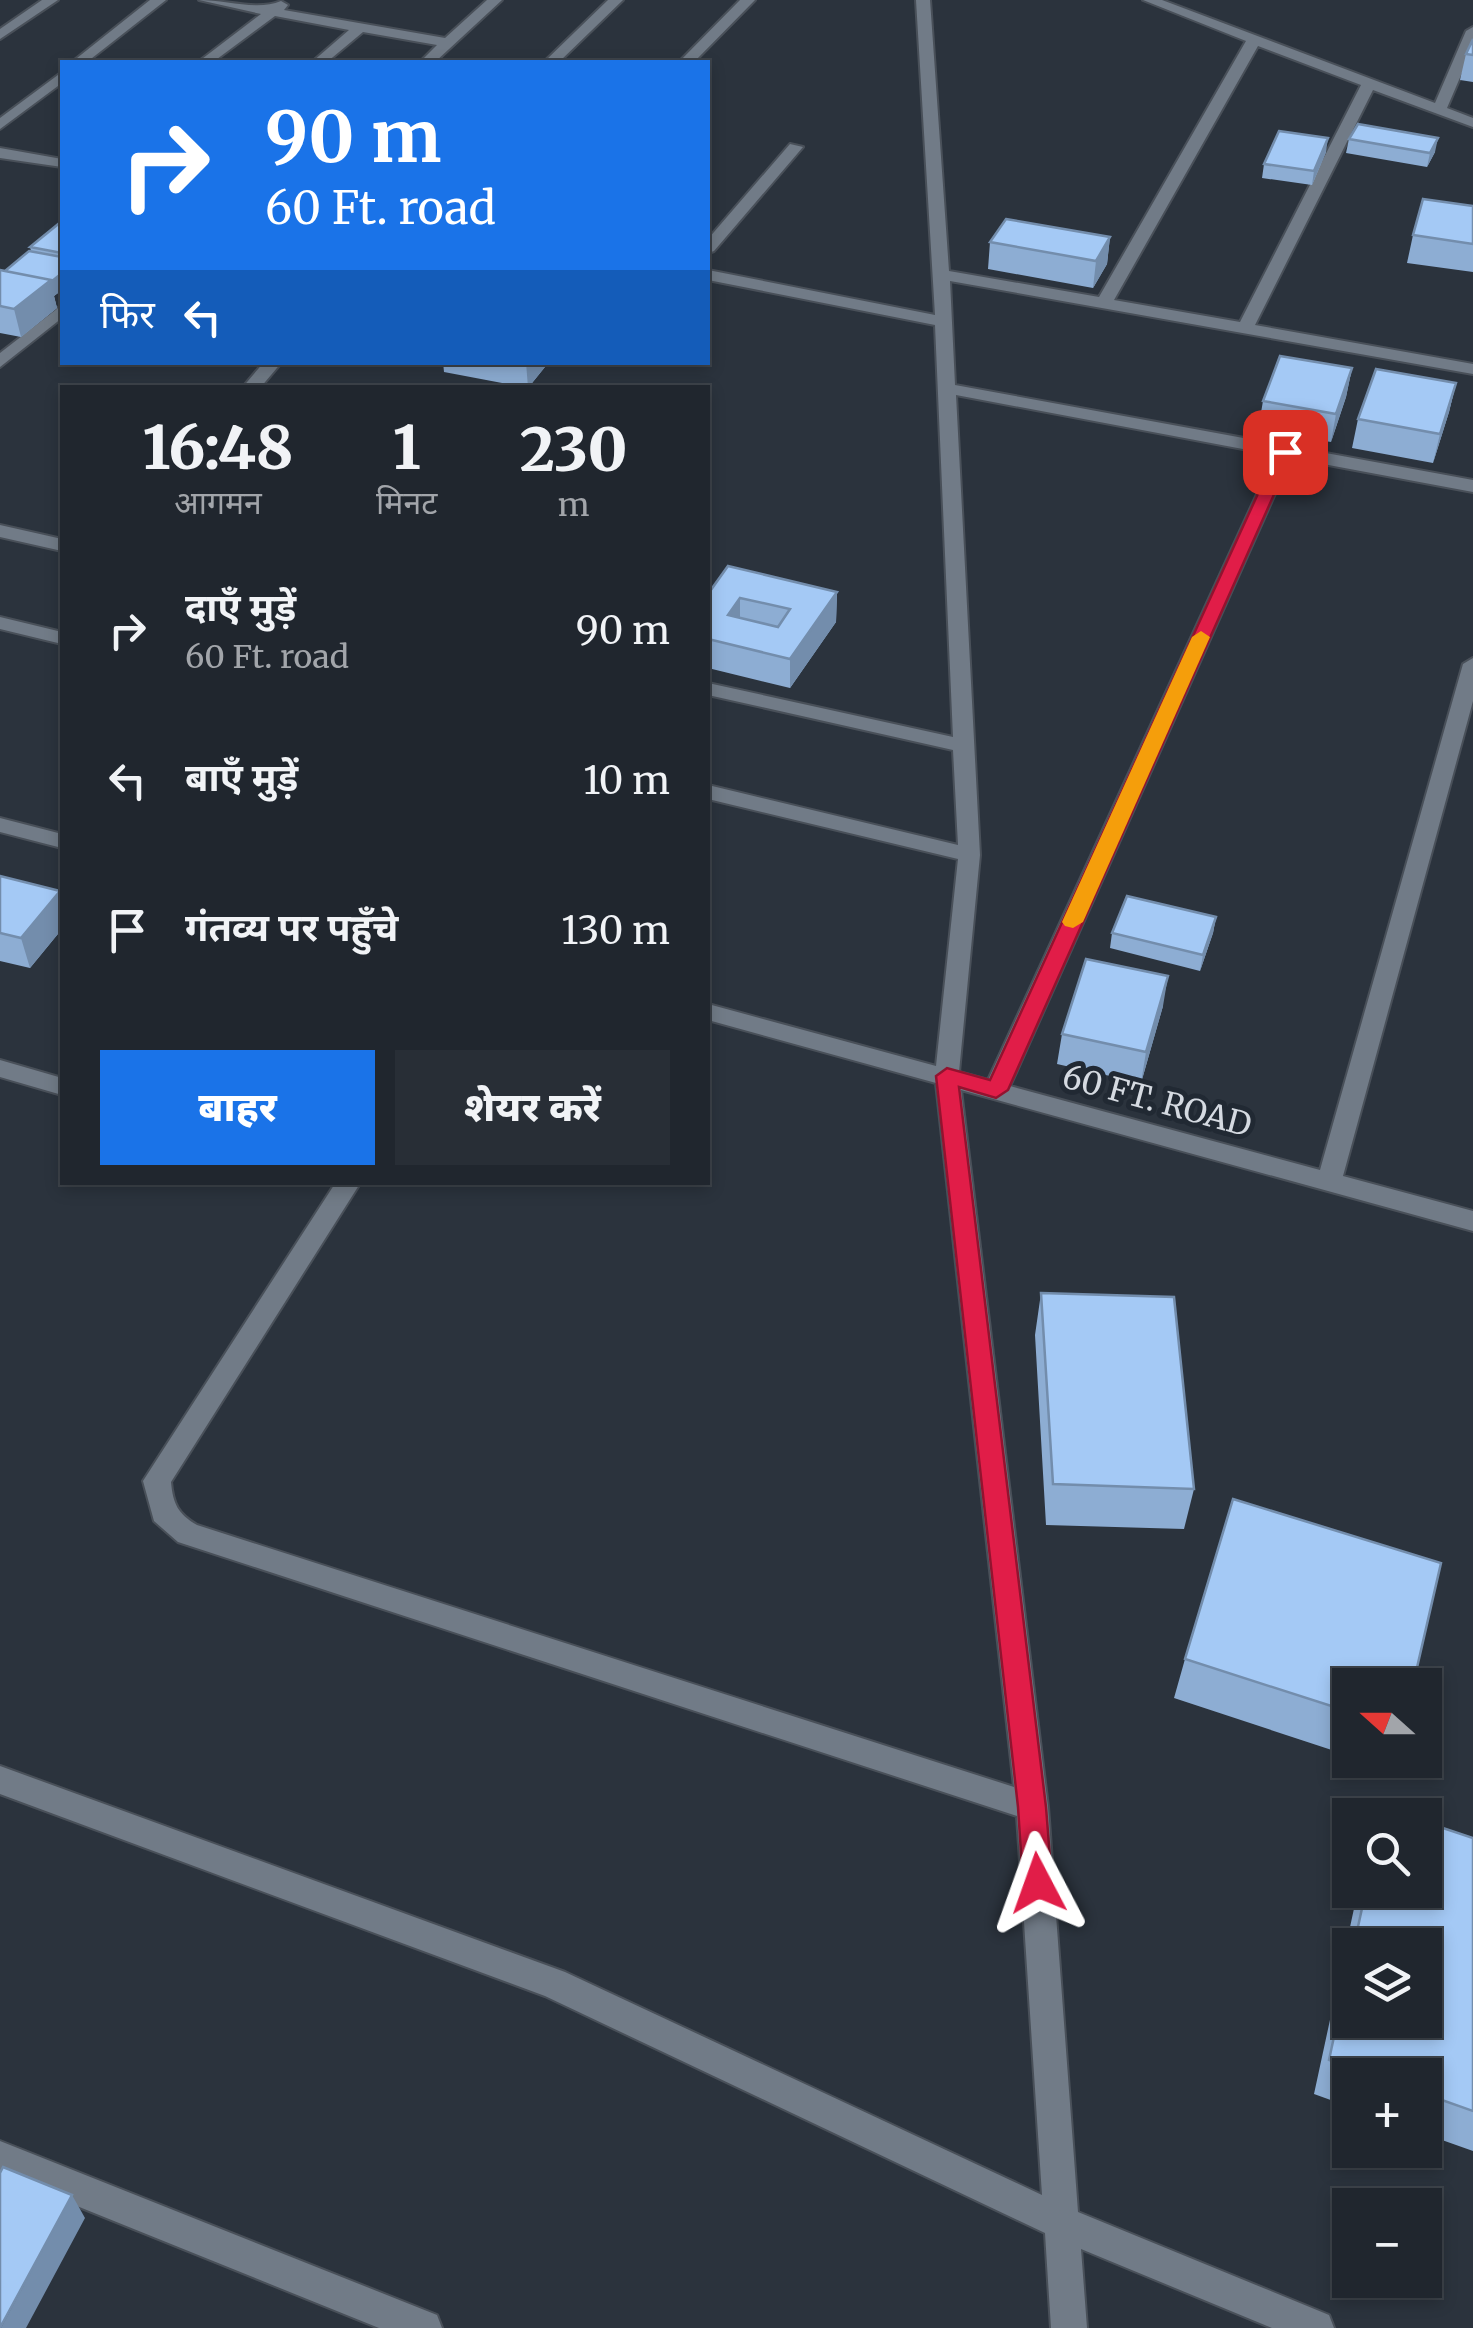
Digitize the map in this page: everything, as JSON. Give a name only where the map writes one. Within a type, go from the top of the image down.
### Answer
[{"type":"street","points":[[0,36],[51,0]]},
{"type":"street","points":[[83,60],[159,0]]},
{"type":"street","points":[[206,0],[448,43]]},
{"type":"street","points":[[208,60],[287,0]]},
{"type":"street","points":[[429,60],[496,0]]},
{"type":"street","points":[[553,60],[616,0]]},
{"type":"street","points":[[688,60],[748,0]]},
{"type":"street","points":[[923,0],[968,855],[947,1076],[1032,1807],[1069,2328]]},
{"type":"street","points":[[1150,0],[1473,123]]},
{"type":"street","points":[[320,60],[361,27]]},
{"type":"street","points":[[1439,110],[1473,31]]},
{"type":"street","points":[[1104,305],[1254,40]]},
{"type":"street","points":[[0,125],[60,78]]},
{"type":"street","points":[[1245,329],[1369,84]]},
{"type":"street","points":[[710,246],[795,147]]},
{"type":"street","points":[[0,153],[60,163]]},
{"type":"street","points":[[940,274],[1472,365]]},
{"type":"street","points":[[710,275],[942,321]]},
{"type":"street","points":[[0,362],[60,312]]},
{"type":"street","points":[[253,385],[271,365]]},
{"type":"street","points":[[945,388],[1473,486]]},
{"type":"street","points":[[996,1090],[1285,452]]},
{"type":"street","points":[[0,531],[60,545]]},
{"type":"street","points":[[0,622],[60,637]]},
{"type":"street","points":[[1329,1182],[1473,664]]},
{"type":"street","points":[[710,689],[963,746]]},
{"type":"street","points":[[710,792],[968,855]]},
{"type":"street","points":[[0,825],[60,840]]},
{"type":"street","name":"60 FT. ROAD","points":[[710,1013],[1473,1221]]},
{"type":"street","points":[[0,1068],[60,1086]]},
{"type":"street","points":[[347,1185],[157,1481],[158,1507],[170,1525],[1032,1807]]},
{"type":"street","points":[[0,1780],[553,1982],[1060,2222],[1316,2328]]},
{"type":"street","points":[[0,2158],[424,2328]]},
{"type":"building","points":[[1358,124],[1438,138],[1430,153],[1349,139]]},
{"type":"building","points":[[1279,131],[1328,138],[1314,171],[1264,164]]},
{"type":"building","points":[[1423,199],[1473,206],[1473,244],[1413,235]]},
{"type":"building","points":[[1006,219],[1110,237],[1096,261],[990,242]]},
{"type":"building","points":[[60,223],[60,253],[30,247]]},
{"type":"building","points":[[29,251],[60,257],[60,275],[51,282],[5,271]]},
{"type":"building","points":[[0,270],[51,280],[14,309],[0,306]]},
{"type":"building","points":[[1280,356],[1352,368],[1336,414],[1263,401]]},
{"type":"building","points":[[1376,369],[1456,383],[1440,434],[1358,419]]},
{"type":"building","points":[[728,566],[837,592],[790,659],[710,639],[710,591]],"holes":[[[740,598],[790,609],[778,627],[728,615]]]},
{"type":"building","points":[[0,876],[60,891],[21,938],[0,933]]},
{"type":"building","points":[[1127,896],[1216,917],[1203,955],[1112,933]]},
{"type":"building","points":[[1086,959],[1168,976],[1146,1052],[1062,1034]]},
{"type":"building","points":[[1041,1293],[1174,1297],[1194,1489],[1053,1484]]},
{"type":"building","points":[[1233,1499],[1441,1563],[1417,1668],[1332,1668],[1332,1706],[1185,1659]]},
{"type":"building","points":[[1442,1828],[1473,1838],[1473,2111],[1442,2100],[1442,2058],[1329,2060],[1334,2038],[1442,2038],[1442,1928],[1358,1928],[1362,1908],[1442,1908]]},
{"type":"building","points":[[3,2167],[72,2195],[0,2328],[0,2173]]},
{"type":"slow traffic","points":[[1073,922],[1201,637]]},
{"type":"route","points":[[1038,1883],[947,1076],[996,1090],[1285,452]]}]
